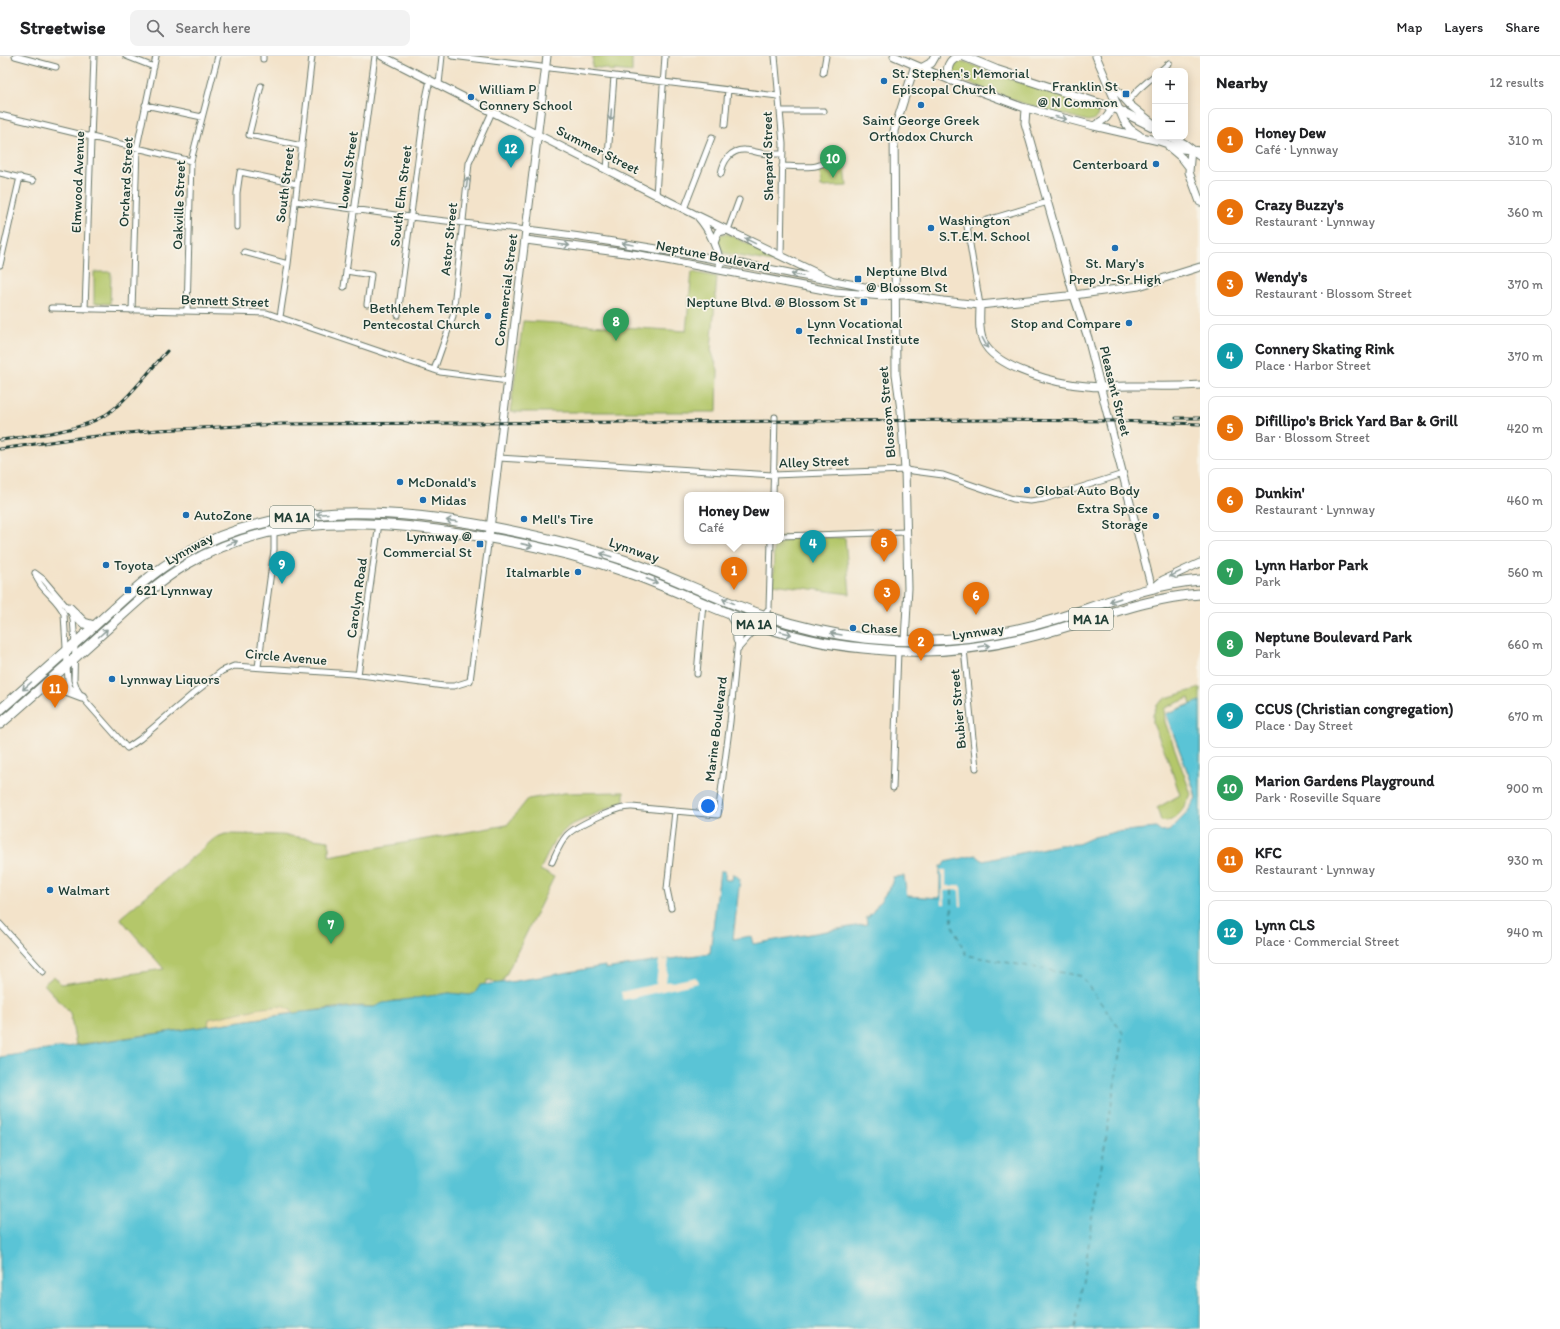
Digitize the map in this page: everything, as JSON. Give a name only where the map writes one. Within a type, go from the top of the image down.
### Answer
[{"type":"highway","name":"Lynnway","points":[[0,710],[141,584],[171,562],[205,542],[230,532],[254,525],[305,516],[358,512],[406,515],[490,527],[539,537],[617,558],[662,574],[764,616],[802,627],[870,638],[905,640],[966,638],[1013,630],[1055,619],[1152,589],[1182,582],[1200,580]]},
{"type":"highway","name":"Lynnway","points":[[0,724],[150,590],[178,570],[219,548],[244,539],[274,531],[328,524],[379,523],[402,525],[489,537],[542,548],[595,562],[642,578],[757,624],[827,643],[861,648],[902,651],[964,649],[1001,644],[1030,637],[1147,602],[1200,594]]},
{"type":"highway","points":[[69,608],[83,622],[94,626]]},
{"type":"highway","points":[[729,613],[737,625],[738,645]]},
{"type":"highway","points":[[902,651],[905,640]]},
{"type":"highway","points":[[43,686],[58,688],[82,697]]},
{"type":"main road","name":"Summer Street","points":[[382,56],[392,58],[430,80],[656,195],[835,282]]},
{"type":"main road","name":"Commercial Street","points":[[490,527],[526,240],[547,56]]},
{"type":"main road","points":[[894,56],[951,80],[1026,108],[1159,141],[1182,149],[1200,151]]},
{"type":"main road","points":[[919,66],[931,63],[935,56]]},
{"type":"main road","points":[[951,80],[948,73],[949,65],[953,59],[962,56],[1009,74],[1116,107],[1152,126]]},
{"type":"main road","points":[[1096,56],[1116,107],[1126,125],[1146,138]]},
{"type":"main road","name":"Blossom Street","points":[[905,640],[908,590],[905,470],[901,410],[896,374],[894,295],[896,253],[894,131],[919,66]]},
{"type":"main road","points":[[1105,76],[1120,96],[1152,122]]},
{"type":"main road","points":[[1094,126],[1104,120],[1116,107],[1120,96]]},
{"type":"main road","name":"Pleasant Street","points":[[1026,108],[1025,123],[1074,295],[1088,338],[1152,589]]},
{"type":"main road","points":[[1176,140],[1200,156]]},
{"type":"main road","points":[[1159,141],[1174,150],[1189,167]]},
{"type":"main road","points":[[1191,149],[1189,167],[1191,179],[1200,202]]},
{"type":"main road","name":"Summer Street","points":[[694,214],[703,223],[714,243],[720,270]]},
{"type":"main road","name":"Neptune Boulevard","points":[[527,230],[609,240],[835,282],[894,295],[943,302],[980,305],[1074,295],[1139,286],[1200,267]]},
{"type":"main road","points":[[714,243],[718,232],[728,230]]},
{"type":"main road","name":"Neptune Boulevard","points":[[526,240],[611,251],[835,292],[883,296],[894,295]]},
{"type":"main road","points":[[980,305],[980,329],[983,342],[992,353],[1007,364],[1025,372],[1060,382],[1088,386],[1200,385]]},
{"type":"main road","points":[[489,537],[490,527]]},
{"type":"main road","name":"MA 1A","points":[[1152,589],[1163,580],[1200,562]]},
{"type":"street","points":[[15,56],[56,67]]},
{"type":"street","name":"Elmwood Avenue","points":[[85,309],[94,56]]},
{"type":"street","points":[[126,56],[154,67]]},
{"type":"street","name":"Orchard Street","points":[[132,311],[137,147],[156,56]]},
{"type":"street","name":"Oakville Street","points":[[187,311],[191,161],[218,56]]},
{"type":"street","name":"South Street","points":[[280,317],[288,264],[312,56]]},
{"type":"street","name":"Lowell Street","points":[[344,287],[376,56]]},
{"type":"street","points":[[439,84],[442,56]]},
{"type":"street","points":[[452,56],[778,96]]},
{"type":"street","points":[[656,195],[665,56]]},
{"type":"street","name":"Shepard Street","points":[[775,56],[783,154],[781,256]]},
{"type":"street","points":[[823,73],[826,56]]},
{"type":"street","points":[[1163,68],[1169,63]]},
{"type":"street","points":[[607,170],[614,76]]},
{"type":"street","points":[[1127,102],[1152,78]]},
{"type":"street","name":"South Elm Street","points":[[398,315],[426,98],[430,80]]},
{"type":"street","points":[[260,86],[248,135],[302,146]]},
{"type":"street","points":[[725,125],[728,89]]},
{"type":"street","points":[[146,105],[202,117]]},
{"type":"street","points":[[780,111],[824,111]]},
{"type":"street","name":"Astor Street","points":[[434,370],[453,316],[469,163],[492,112]]},
{"type":"street","points":[[0,115],[191,161]]},
{"type":"street","points":[[684,209],[712,137]]},
{"type":"street","points":[[721,174],[725,160],[736,151],[745,150],[783,154]]},
{"type":"street","points":[[782,166],[818,166],[828,161],[834,153]]},
{"type":"street","points":[[0,172],[33,182]]},
{"type":"street","points":[[237,227],[236,193],[240,172],[297,184]]},
{"type":"street","points":[[0,265],[20,177]]},
{"type":"street","points":[[728,230],[739,200]]},
{"type":"street","points":[[295,201],[410,217],[527,230]]},
{"type":"street","points":[[980,305],[967,226],[1048,202]]},
{"type":"street","points":[[244,252],[288,264]]},
{"type":"street","points":[[346,271],[371,275],[367,304]]},
{"type":"street","name":"Bennett Street","points":[[52,308],[263,313],[280,317],[434,370],[451,374],[508,381]]},
{"type":"street","points":[[773,492],[775,417]]},
{"type":"street","name":"Alley Street","points":[[499,458],[773,475],[905,470],[943,476],[1014,499],[1030,500],[1044,499],[1123,474]]},
{"type":"street","name":"Carolyn Road","points":[[358,675],[379,523]]},
{"type":"street","points":[[258,667],[274,545],[274,531]]},
{"type":"street","points":[[784,536],[906,532]]},
{"type":"street","name":"Circle Avenue","points":[[82,697],[127,748],[140,739],[188,697],[226,669],[237,665],[289,671],[358,675],[444,686],[454,686],[470,681],[489,537]]},
{"type":"street","points":[[738,645],[754,630],[769,606],[771,544]]},
{"type":"street","points":[[82,697],[69,686],[70,662],[75,644],[73,617],[69,608],[43,579],[35,574],[38,580],[64,612],[66,651],[70,662],[75,682],[82,697]]},
{"type":"street","points":[[697,674],[703,602]]},
{"type":"street","points":[[738,645],[740,636],[745,629],[757,624]]},
{"type":"street","name":"Marine Boulevard","points":[[674,811],[718,815],[738,645]]},
{"type":"street","name":"Bubier Street","points":[[964,649],[976,768]]},
{"type":"street","points":[[893,788],[902,651]]},
{"type":"street","points":[[552,862],[564,840],[573,830],[618,809],[632,807],[674,811],[667,889],[671,908]]},
{"type":"street","points":[[0,924],[43,972]]},
{"type":"green space","points":[[593,56],[632,56],[632,72],[614,70],[613,72],[607,69],[592,67]]},
{"type":"green space","points":[[959,61],[1095,107],[1098,113],[1097,116],[1095,119],[1088,121],[1025,104],[958,79],[955,77],[952,70],[954,65]]},
{"type":"green space","points":[[843,159],[847,186],[821,187],[820,169]]},
{"type":"green space","points":[[722,234],[728,234],[784,262],[783,264],[723,253],[718,242],[719,236]]},
{"type":"green space","points":[[94,272],[111,272],[110,304],[94,303]]},
{"type":"green space","points":[[692,272],[717,277],[711,350],[718,370],[717,412],[510,412],[523,321],[686,331]]},
{"type":"green space","points":[[784,536],[845,538],[850,594],[773,584],[774,544],[784,544]]},
{"type":"green space","points":[[1200,688],[1200,799],[1196,800],[1194,789],[1166,714],[1191,704],[1189,698],[1164,709],[1165,722],[1191,794],[1187,803],[1176,817],[1171,820],[1161,821],[1157,808],[1180,795],[1166,754],[1153,724],[1153,715],[1157,705],[1166,698]]},
{"type":"green space","points":[[624,792],[624,801],[569,826],[554,841],[540,870],[554,877],[502,983],[495,984],[495,982],[487,980],[475,993],[469,995],[449,993],[394,1001],[374,1007],[361,1006],[332,1008],[76,1045],[70,1013],[44,984],[54,976],[61,984],[164,969],[120,918],[215,838],[225,834],[282,835],[329,841],[329,856],[507,825],[528,799],[564,793]]},
{"type":"sand","points":[[282,1006],[291,1010],[293,1013],[208,1026],[209,1019],[262,1008]]},
{"type":"water","points":[[1200,701],[1200,1329],[0,1329],[0,1057],[302,1012],[356,1007],[374,1007],[383,1003],[449,993],[469,995],[475,993],[480,985],[510,982],[605,966],[605,969],[710,953],[720,871],[725,871],[725,880],[732,880],[733,873],[740,879],[733,939],[751,936],[753,944],[867,924],[866,917],[869,917],[893,883],[893,877],[904,876],[907,896],[940,898],[940,866],[943,866],[945,862],[976,855],[983,861],[1059,845],[1078,844],[1094,837],[1115,832],[1156,828],[1161,832],[1169,831],[1187,813],[1196,798],[1166,714]]},
{"type":"pier","points":[[940,870],[946,870],[946,886],[961,885],[962,906],[960,906],[959,890],[944,891],[945,904],[942,904],[942,873]]},
{"type":"pier","points":[[669,959],[666,982],[696,977],[698,983],[623,1000],[621,992],[656,984],[659,960]]},
{"type":"ferry route","points":[[952,890],[952,924],[966,955],[1081,976],[1123,1033],[1075,1329]]},
{"type":"railway","points":[[0,440],[66,430],[102,417],[128,396],[167,351]]},
{"type":"railway","points":[[1176,418],[1200,418]]},
{"type":"railway","points":[[0,449],[78,438],[158,430],[282,424],[992,420],[1117,421],[1200,424]]},
{"type":"place","name":"St. Stephen's Memorial Episcopal Church","points":[[884,81]]},
{"type":"place","name":"Franklin St @ N Common","points":[[1126,94]]},
{"type":"place","name":"William P Connery School","points":[[471,97]]},
{"type":"place","name":"Saint George Greek Orthodox Church","points":[[921,105]]},
{"type":"place","name":"Centerboard","points":[[1156,164]]},
{"type":"place","name":"Lynn CLS","points":[[511,168]]},
{"type":"place","name":"Marion Gardens Playground","points":[[833,178]]},
{"type":"place","name":"Washington S.T.E.M. School","points":[[931,228]]},
{"type":"place","name":"St. Mary's Prep Jr-Sr High","points":[[1115,248]]},
{"type":"place","name":"Neptune Blvd @ Blossom St","points":[[858,279]]},
{"type":"place","name":"Neptune Blvd. @ Blossom St","points":[[864,302]]},
{"type":"place","name":"Bethlehem Temple Pentecostal Church","points":[[488,316]]},
{"type":"place","name":"Stop and Compare","points":[[1129,323]]},
{"type":"place","name":"Lynn Vocational Technical Institute","points":[[799,331]]},
{"type":"place","name":"Neptune Boulevard Park","points":[[616,341]]},
{"type":"place","name":"McDonald's","points":[[400,482]]},
{"type":"place","name":"Global Auto Body","points":[[1027,490]]},
{"type":"place","name":"Midas","points":[[423,500]]},
{"type":"place","name":"AutoZone","points":[[186,515]]},
{"type":"place","name":"Extra Space Storage","points":[[1156,516]]},
{"type":"place","name":"Mell's Tire","points":[[524,519]]},
{"type":"place","name":"Lynnway @ Commercial St","points":[[480,544]]},
{"type":"place","name":"Difillipo's Brick Yard Bar & Grill","points":[[884,562]]},
{"type":"place","name":"Connery Skating Rink","points":[[813,563]]},
{"type":"place","name":"Toyota","points":[[106,565]]},
{"type":"place","name":"Italmarble","points":[[578,572]]},
{"type":"place","name":"CCUS (Christian congregation)","points":[[282,584]]},
{"type":"place","name":"621 Lynnway","points":[[128,590]]},
{"type":"place","name":"Honey Dew","points":[[734,590]]},
{"type":"place","name":"Wendy's","points":[[887,612]]},
{"type":"place","name":"Dunkin'","points":[[976,615]]},
{"type":"place","name":"Chase","points":[[853,628]]},
{"type":"place","name":"Crazy Buzzy's","points":[[921,661]]},
{"type":"place","name":"Lynnway Liquors","points":[[112,679]]},
{"type":"place","name":"KFC","points":[[55,708]]},
{"type":"place","name":"Walmart","points":[[50,890]]},
{"type":"place","name":"Lynn Harbor Park","points":[[331,944]]}]
